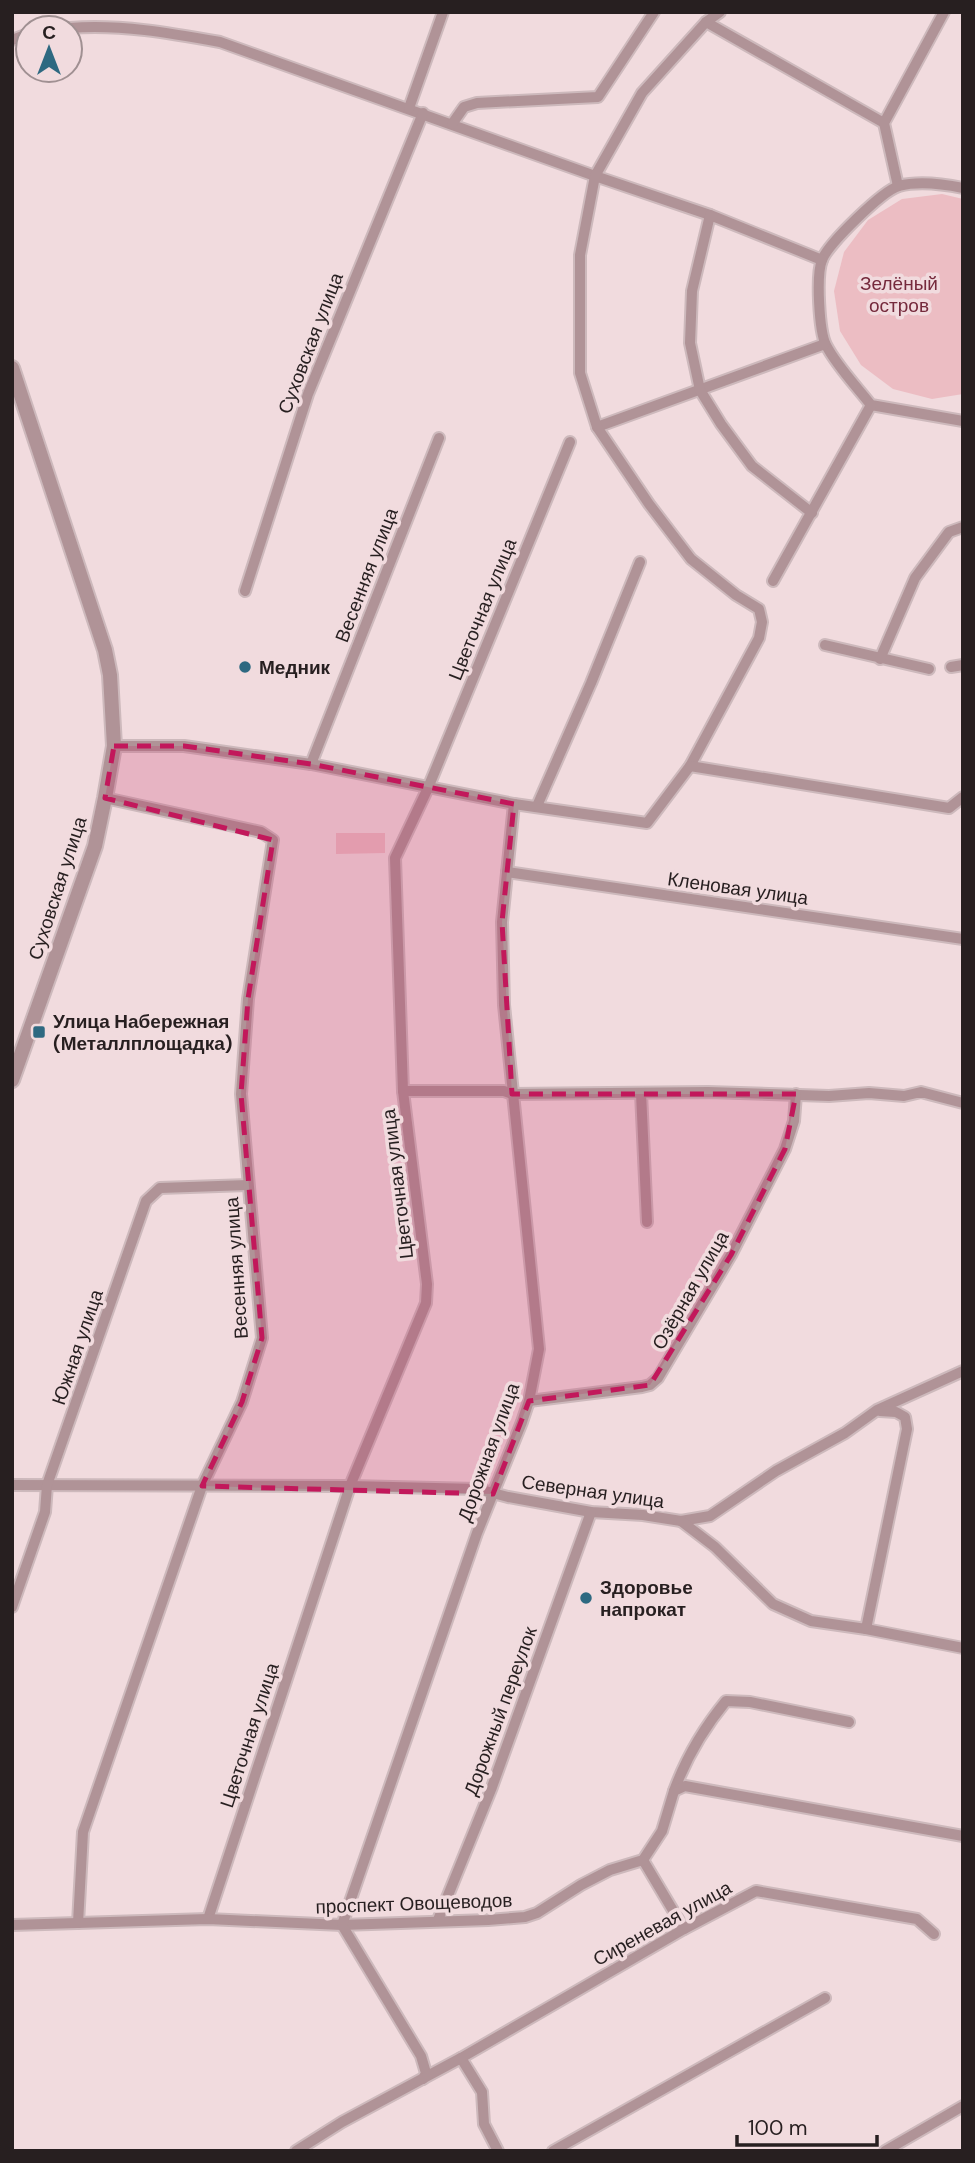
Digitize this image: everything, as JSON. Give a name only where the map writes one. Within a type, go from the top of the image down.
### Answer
[{"type":"street","points":[[409,108],[443,12]]},
{"type":"street","points":[[452,124],[464,107],[477,103],[598,97],[654,12]]},
{"type":"street","points":[[114,746],[184,746],[312,764],[514,804],[647,823],[690,766],[759,638],[762,622],[759,609],[736,595],[691,559],[641,493],[597,427],[580,373],[580,255],[595,176],[642,93],[706,22],[720,12]]},
{"type":"street","points":[[898,186],[884,123],[944,12]]},
{"type":"street","points":[[706,22],[884,123]]},
{"type":"street","points":[[84,28],[158,31],[220,42],[710,215],[822,260]]},
{"type":"street","name":"Суховская улица","points":[[245,591],[308,394],[423,113]]},
{"type":"street","points":[[963,188],[941,184],[898,186],[875,200],[822,260],[818,304],[825,344],[871,405],[963,421]]},
{"type":"street","points":[[710,215],[692,291],[690,343],[701,390],[752,466],[812,513]]},
{"type":"street","points":[[597,427],[825,344]]},
{"type":"street","name":"Суховская улица","points":[[12,368],[105,650],[110,675],[114,746],[95,846],[14,1073]]},
{"type":"street","points":[[773,581],[871,405]]},
{"type":"street","name":"Весенняя улица","points":[[312,764],[439,438]]},
{"type":"street","name":"Цветочная улица","points":[[208,1919],[350,1486],[426,1303],[427,1284],[403,1091],[395,859],[428,788],[570,442]]},
{"type":"street","points":[[880,659],[915,578],[949,531],[963,527]]},
{"type":"street","points":[[537,806],[592,683],[640,562]]},
{"type":"street","points":[[825,645],[929,669]]},
{"type":"street","points":[[690,766],[949,808],[963,797]]},
{"type":"street","name":"Весенняя улица","points":[[78,1923],[83,1832],[202,1486],[242,1402],[262,1338],[247,1185],[242,1094],[247,1013],[273,839],[261,832],[105,798]]},
{"type":"street","name":"Дорожная улица","points":[[342,1925],[477,1533],[529,1401],[539,1349],[512,1094],[503,977],[502,922],[514,804]]},
{"type":"street","name":"Кленовая улица","points":[[508,872],[963,939]]},
{"type":"street","points":[[403,1091],[904,1096],[921,1092],[963,1103]]},
{"type":"street","points":[[641,1093],[647,1222]]},
{"type":"street","name":"Озёрная улица","points":[[529,1401],[642,1387],[650,1385],[658,1378],[731,1255],[785,1149],[794,1121],[796,1094]]},
{"type":"street","name":"Южная улица","points":[[12,1607],[45,1512],[47,1485],[146,1202],[160,1188],[247,1185]]},
{"type":"street","name":"Северная улица","points":[[12,1485],[478,1489],[591,1512],[643,1515],[681,1521],[710,1516],[776,1471],[845,1433],[877,1410],[963,1371]]},
{"type":"street","points":[[866,1629],[906,1429],[905,1417],[897,1412],[877,1410]]},
{"type":"street","name":"Дорожный переулок","points":[[438,1920],[492,1787],[591,1512]]},
{"type":"street","points":[[681,1521],[715,1547],[773,1604],[811,1620],[963,1648]]},
{"type":"street","points":[[684,1929],[643,1860],[662,1831],[685,1763],[710,1720],[726,1701],[750,1702],[849,1722]]},
{"type":"street","points":[[674,1791],[685,1786],[963,1836]]},
{"type":"street","name":"проспект Овощеводов","points":[[12,1925],[208,1919],[342,1925],[488,1920],[537,1913],[610,1870],[643,1860]]},
{"type":"street","name":"Сиреневая улица","points":[[296,2151],[342,2122],[756,1891],[918,1919],[934,1934]]},
{"type":"street","points":[[342,1925],[421,2056],[426,2073],[423,2079]]},
{"type":"street","points":[[553,2151],[825,1998]]},
{"type":"street","points":[[461,2058],[482,2092],[484,2124],[498,2151]]},
{"type":"street","points":[[885,2151],[963,2106]]},
{"type":"highlighted area","points":[[114,746],[184,746],[311,764],[514,804],[502,922],[512,1094],[796,1094],[785,1149],[731,1255],[650,1385],[529,1401],[493,1494],[202,1486],[242,1402],[262,1338],[241,1094],[248,999],[273,840],[105,798]]},
{"type":"green space","name":"Зелёный остров","points":[[942,194],[963,199],[963,394],[932,399],[893,389],[861,365],[840,331],[834,291],[844,252],[868,220],[902,199]]},
{"type":"green space","points":[[336,833],[385,833],[385,853],[336,854]]},
{"type":"place","name":"Медник","points":[[245,667]]},
{"type":"place","name":"Улица Набережная (Металлплощадка)","points":[[39,1032]]},
{"type":"place","name":"Здоровье напрокат","points":[[586,1598]]}]
